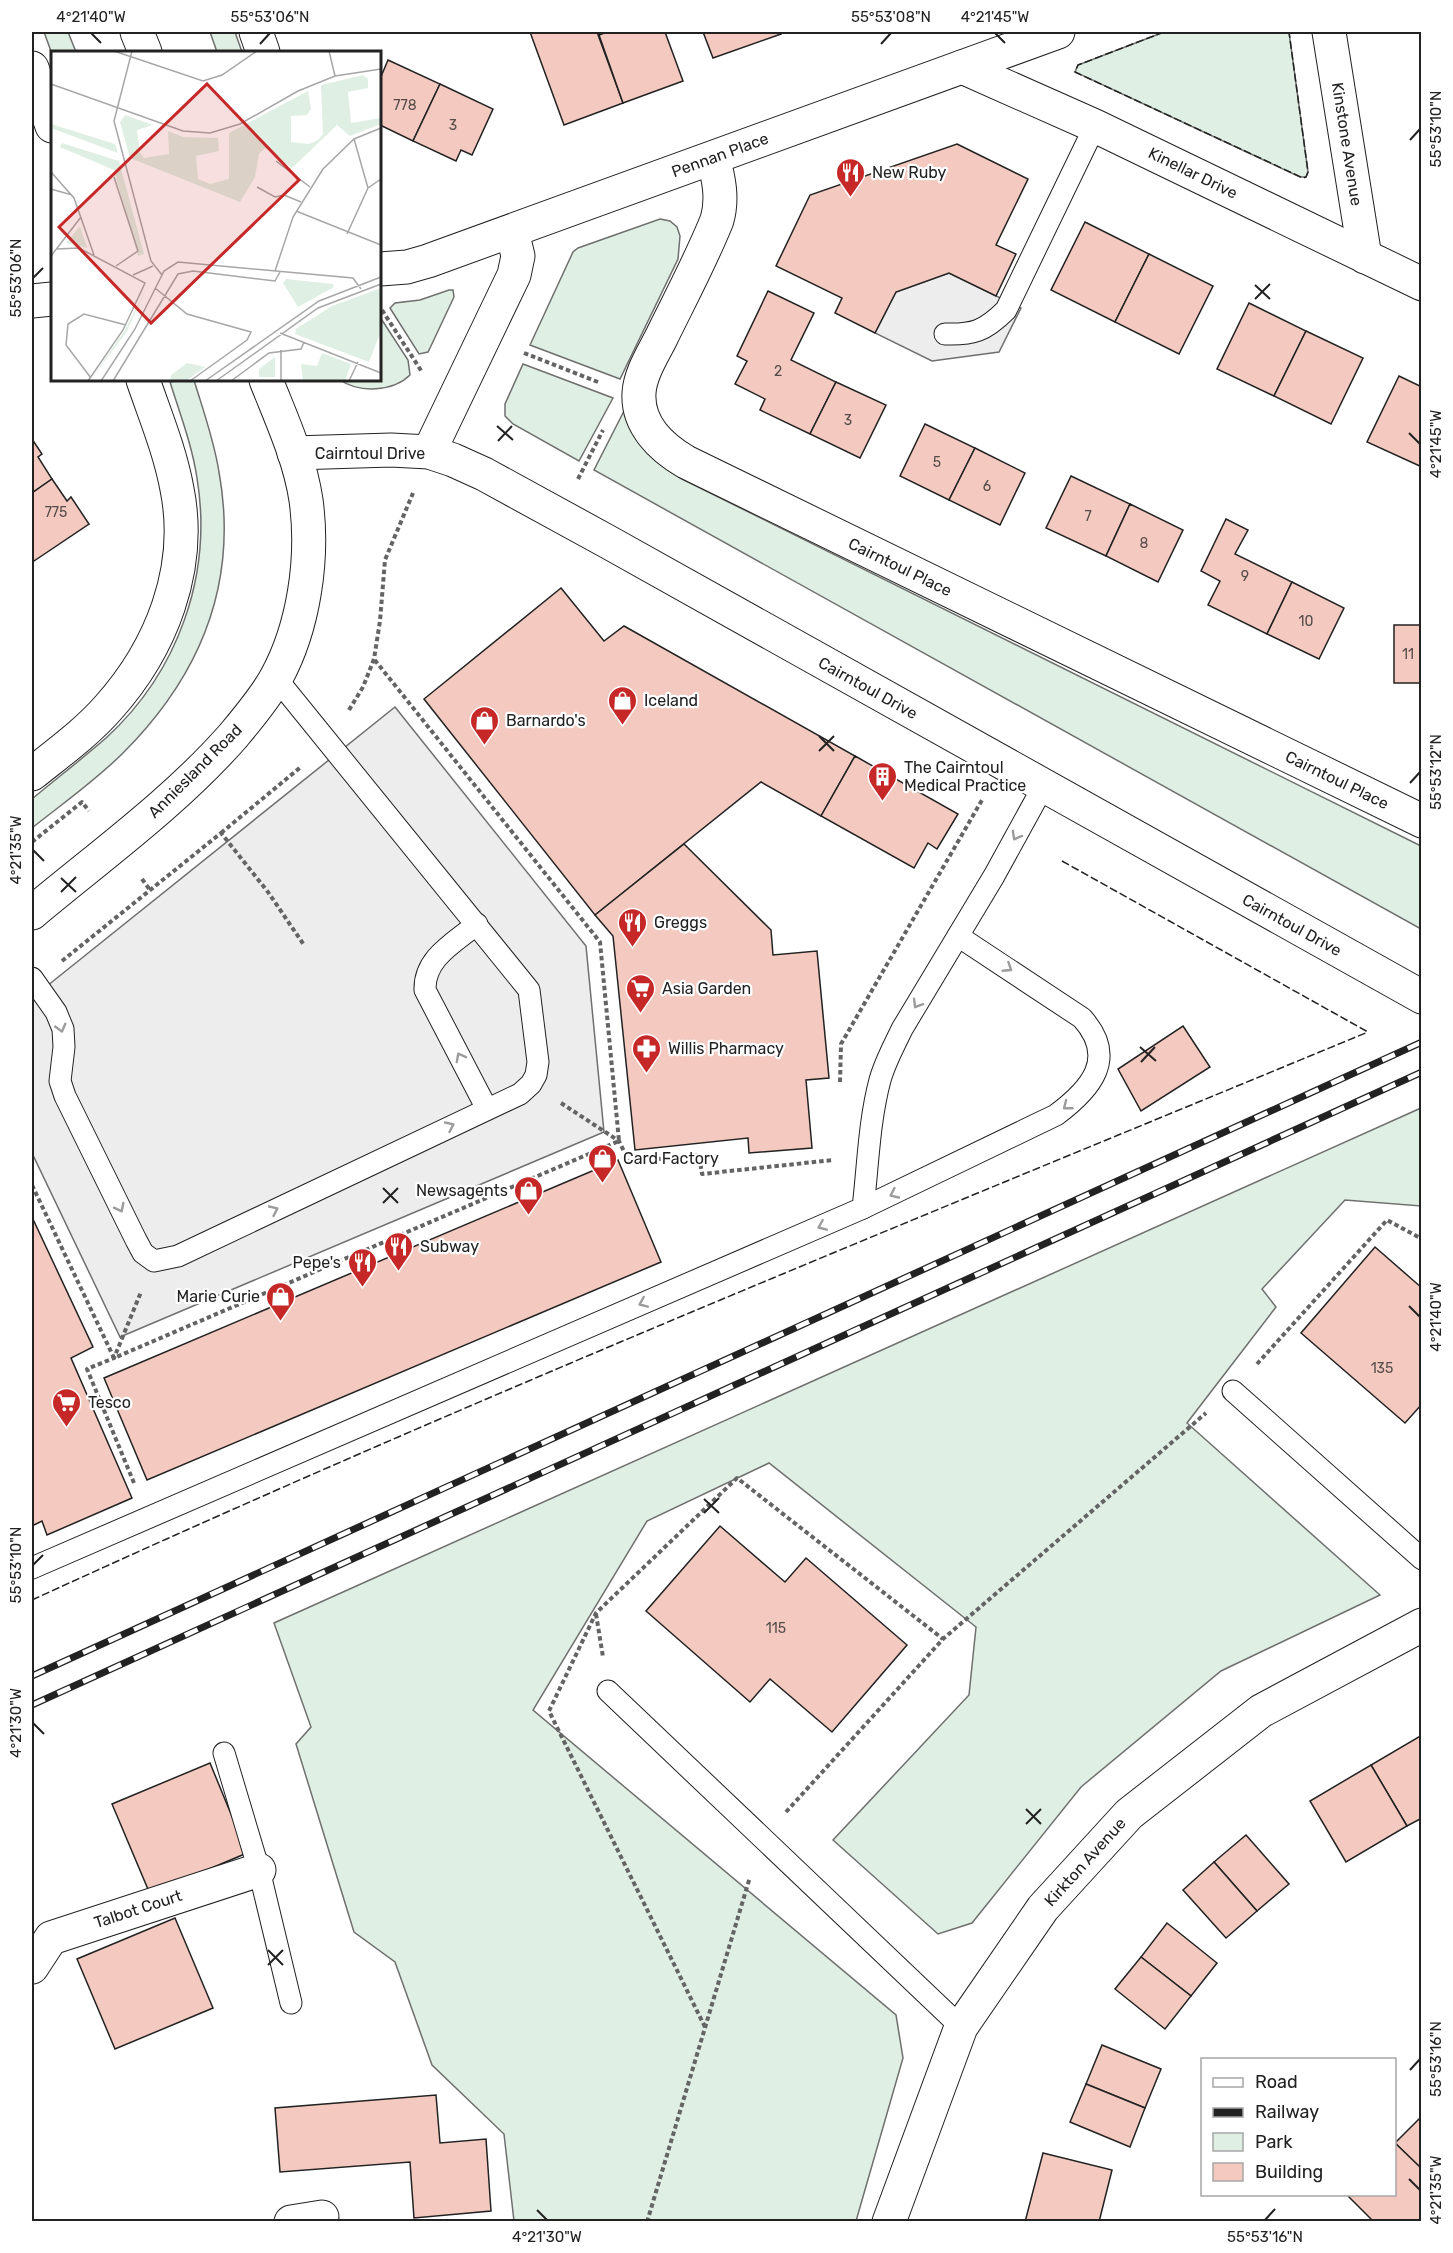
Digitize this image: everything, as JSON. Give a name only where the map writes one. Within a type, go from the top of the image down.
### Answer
[{"type":"street","points":[[137,32],[145,51]]},
{"type":"street","points":[[256,32],[263,51]]},
{"type":"street","name":"Pennan Place","points":[[381,269],[407,267],[512,231],[1058,32]]},
{"type":"street","name":"Kinstone Avenue","points":[[1329,32],[1365,257]]},
{"type":"street","name":"Kinellar Drive","points":[[962,67],[1095,126],[1422,284]]},
{"type":"street","points":[[32,68],[51,123]]},
{"type":"street","points":[[639,393],[648,366],[717,220],[720,194],[713,158]]},
{"type":"street","points":[[429,452],[518,266],[518,255],[512,231]]},
{"type":"street","points":[[32,301],[51,300]]},
{"type":"street","points":[[32,774],[85,731],[131,680],[154,645],[176,580],[181,538],[177,489],[168,452],[143,381]]},
{"type":"street","name":"Anniesland Road","points":[[32,913],[159,809],[198,772],[248,719],[276,678],[292,641],[306,576],[308,542],[306,500],[294,453],[266,381]]},
{"type":"street","name":"Cairntoul Place","points":[[639,393],[644,420],[652,435],[686,462],[1422,821]]},
{"type":"street","name":"Cairntoul Drive","points":[[294,453],[391,450],[429,452],[484,474],[1409,991]]},
{"type":"street","name":"Kirkton Avenue","points":[[889,2222],[961,2027],[1042,1908],[1129,1814],[1261,1711],[1422,1625]]},
{"type":"street","name":"Talbot Court","points":[[32,1967],[51,1938],[259,1870]]},
{"type":"lane","points":[[945,334],[975,333],[996,320],[1006,310],[1095,126]]},
{"type":"lane","points":[[33,980],[56,1012],[63,1029],[64,1047],[60,1065],[60,1081],[64,1096],[143,1253],[154,1261],[178,1256],[520,1094],[531,1084],[536,1075],[538,1062],[529,990],[276,678]]},
{"type":"lane","points":[[863,1208],[876,1101],[881,1079],[902,1029],[1044,785]]},
{"type":"lane","points":[[477,924],[429,966],[425,978],[425,990],[487,1109]]},
{"type":"lane","points":[[32,1568],[863,1208],[1056,1115],[1083,1093],[1098,1068],[1097,1040],[1090,1027],[1082,1018],[958,936]]},
{"type":"lane","points":[[1233,1390],[1422,1559]]},
{"type":"lane","points":[[608,1691],[961,2027]]},
{"type":"lane","points":[[224,1753],[259,1870],[291,2003]]},
{"type":"path","points":[[381,308],[448,412]]},
{"type":"path","points":[[483,338],[616,388],[639,393]]},
{"type":"path","points":[[560,515],[618,401],[639,393]]},
{"type":"path","points":[[33,980],[222,833],[287,780],[328,740],[363,687],[374,659],[385,560],[429,452]]},
{"type":"path","points":[[374,659],[600,942],[620,1141],[629,1162],[699,1155],[702,1174],[838,1159]]},
{"type":"path","points":[[840,1090],[841,1044],[1003,763]]},
{"type":"path","points":[[222,833],[267,891],[304,945]]},
{"type":"path","points":[[531,1084],[620,1141]]},
{"type":"path","points":[[149,1517],[87,1369],[620,1141]]},
{"type":"path","points":[[32,1185],[114,1358]]},
{"type":"path","points":[[647,2222],[762,1837],[943,1639],[1233,1390],[1387,1220],[1422,1239]]},
{"type":"path","points":[[114,1358],[154,1261]]},
{"type":"path","points":[[705,2028],[549,1711],[596,1613],[737,1478],[943,1639]]},
{"type":"path","points":[[596,1613],[608,1691]]},
{"type":"green space","points":[[44,32],[68,32],[76,51],[51,51]]},
{"type":"green space","points":[[210,32],[235,32],[242,51],[217,51]]},
{"type":"green space","points":[[1164,32],[1289,32],[1308,172],[1306,177],[1300,177],[1075,72],[1078,65]]},
{"type":"green space","points":[[660,219],[670,221],[677,227],[680,236],[678,259],[620,379],[530,345],[573,252],[578,248]]},
{"type":"green space","points":[[453,290],[454,297],[428,352],[419,354],[390,308],[395,303],[420,300]]},
{"type":"green space","points":[[381,319],[408,360],[410,375],[395,385],[376,389],[342,381],[381,381]]},
{"type":"green space","points":[[523,364],[613,398],[579,461],[513,424],[505,416],[505,404]]},
{"type":"green space","points":[[194,381],[219,472],[224,513],[223,552],[218,589],[208,625],[193,659],[174,692],[150,723],[101,773],[32,828],[32,799],[106,738],[131,712],[153,683],[171,652],[185,620],[200,550],[201,514],[192,454],[170,382]]},
{"type":"green space","points":[[624,411],[639,443],[653,459],[682,479],[1421,846],[1421,929],[594,470]]},
{"type":"green space","points":[[1421,1108],[1421,1206],[1345,1200],[1262,1289],[1276,1307],[1187,1423],[1380,1595],[1221,1671],[1081,1787],[972,1923],[938,1934],[833,1840],[969,1695],[976,1627],[769,1463],[647,1521],[533,1710],[896,2015],[903,2058],[856,2221],[514,2221],[504,2134],[432,2065],[395,1962],[354,1932],[296,1744],[311,1727],[274,1623]]},
{"type":"shaded area","points":[[949,273],[1021,308],[999,352],[932,361],[875,333],[896,292]]},
{"type":"shaded area","points":[[395,707],[586,946],[604,1132],[120,1337],[32,1153],[32,998]]},
{"type":"building","points":[[530,32],[597,32],[623,103],[564,125]]},
{"type":"building","points":[[607,32],[665,32],[683,81],[623,103],[599,35]]},
{"type":"building","points":[[703,32],[780,32],[781,34],[713,58]]},
{"type":"building","points":[[388,60],[440,84],[413,141],[381,125],[381,77]]},
{"type":"building","points":[[440,84],[493,109],[472,155],[461,150],[456,161],[413,141]]},
{"type":"building","points":[[957,144],[1028,179],[996,245],[1016,254],[996,296],[949,273],[896,292],[875,333],[835,313],[842,298],[776,266],[810,195]]},
{"type":"building","points":[[1085,222],[1149,254],[1115,322],[1051,290]]},
{"type":"building","points":[[1149,254],[1213,286],[1179,354],[1115,322]]},
{"type":"building","points":[[768,291],[814,313],[791,360],[836,382],[810,434],[760,410],[765,399],[735,384],[747,361],[737,356]]},
{"type":"building","points":[[1249,303],[1306,331],[1274,396],[1217,369]]},
{"type":"building","points":[[1306,331],[1363,358],[1331,424],[1274,396]]},
{"type":"building","points":[[1399,376],[1422,387],[1422,467],[1367,442]]},
{"type":"building","points":[[836,382],[886,405],[860,458],[810,434]]},
{"type":"building","points":[[925,424],[975,448],[949,500],[900,476]]},
{"type":"building","points":[[32,439],[42,454],[38,457],[52,479],[32,493]]},
{"type":"building","points":[[975,448],[1025,473],[1000,525],[949,500]]},
{"type":"building","points":[[1071,476],[1130,504],[1106,556],[1046,528]]},
{"type":"building","points":[[52,479],[67,501],[71,497],[89,524],[34,561],[32,557],[32,493]]},
{"type":"building","points":[[1130,504],[1183,530],[1158,582],[1106,556]]},
{"type":"building","points":[[1226,519],[1248,530],[1235,554],[1292,582],[1267,634],[1208,605],[1220,581],[1201,571]]},
{"type":"building","points":[[1292,582],[1344,608],[1319,659],[1267,634]]},
{"type":"building","name":"Iceland","points":[[561,588],[604,641],[624,626],[855,756],[821,816],[761,782],[595,915],[424,699]]},
{"type":"building","points":[[1394,625],[1422,625],[1422,683],[1394,683]]},
{"type":"building","name":"The Cairntoul Medical Practice","points":[[855,756],[958,814],[937,849],[928,843],[914,868],[821,816]]},
{"type":"building","points":[[684,844],[771,930],[773,955],[817,951],[829,1078],[806,1080],[812,1148],[749,1153],[748,1138],[635,1150],[613,936],[595,915]]},
{"type":"building","points":[[1183,1026],[1210,1067],[1141,1111],[1118,1069]]},
{"type":"building","points":[[618,1160],[661,1262],[147,1480],[104,1378]]},
{"type":"building","name":"Tesco","points":[[32,1217],[93,1347],[71,1358],[132,1498],[47,1535],[42,1521],[32,1526]]},
{"type":"building","points":[[1375,1247],[1422,1288],[1422,1404],[1405,1423],[1301,1333]]},
{"type":"building","points":[[720,1526],[785,1582],[806,1558],[907,1645],[832,1732],[770,1679],[750,1702],[646,1611]]},
{"type":"building","points":[[1422,1735],[1422,1818],[1407,1826],[1371,1765]]},
{"type":"building","points":[[210,1763],[247,1853],[150,1894],[112,1804]]},
{"type":"building","points":[[1371,1765],[1407,1826],[1346,1862],[1310,1801]]},
{"type":"building","points":[[1246,1835],[1289,1884],[1257,1911],[1214,1862]]},
{"type":"building","points":[[1214,1862],[1257,1911],[1226,1938],[1183,1890]]},
{"type":"building","points":[[175,1918],[213,2008],[115,2049],[77,1959]]},
{"type":"building","points":[[1167,1923],[1217,1963],[1191,1996],[1141,1957]]},
{"type":"building","points":[[1141,1957],[1191,1996],[1165,2029],[1115,1989]]},
{"type":"building","points":[[1102,2045],[1161,2069],[1145,2108],[1086,2084]]},
{"type":"building","points":[[1086,2084],[1145,2108],[1130,2147],[1070,2122]]},
{"type":"building","points":[[436,2095],[440,2143],[486,2139],[491,2211],[414,2218],[410,2162],[280,2172],[275,2108]]},
{"type":"building","points":[[1422,2116],[1422,2169],[1396,2144]]},
{"type":"building","points":[[1396,2144],[1422,2169],[1422,2217],[1417,2222],[1374,2222],[1348,2196],[1396,2196]]},
{"type":"building","points":[[1043,2153],[1112,2170],[1099,2222],[1025,2222]]},
{"type":"railway","points":[[32,1676],[1422,1042]]},
{"type":"railway","points":[[32,1705],[1422,1072]]},
{"type":"fence","points":[[1164,32],[1078,65],[1075,72],[1303,178],[1308,172],[1289,32]]},
{"type":"fence","points":[[1062,861],[1368,1032]]},
{"type":"fence","points":[[32,1600],[197,1525],[530,1380],[1368,1032]]},
{"type":"place","name":"New Ruby","points":[[851,198]]},
{"type":"place","name":"Iceland","points":[[623,726]]},
{"type":"place","name":"Barnardo's","points":[[485,746]]},
{"type":"place","name":"The Cairntoul Medical Practice","points":[[883,802]]},
{"type":"place","name":"Greggs","points":[[633,948]]},
{"type":"place","name":"Asia Garden","points":[[641,1014]]},
{"type":"place","name":"Willis Pharmacy","points":[[647,1074]]},
{"type":"place","name":"Card Factory","points":[[602,1184]]},
{"type":"place","name":"Newsagents","points":[[529,1216]]},
{"type":"place","name":"Subway","points":[[399,1272]]},
{"type":"place","name":"Pepe's","points":[[362,1288]]},
{"type":"place","name":"Marie Curie","points":[[281,1322]]},
{"type":"place","name":"Tesco","points":[[67,1428]]}]
